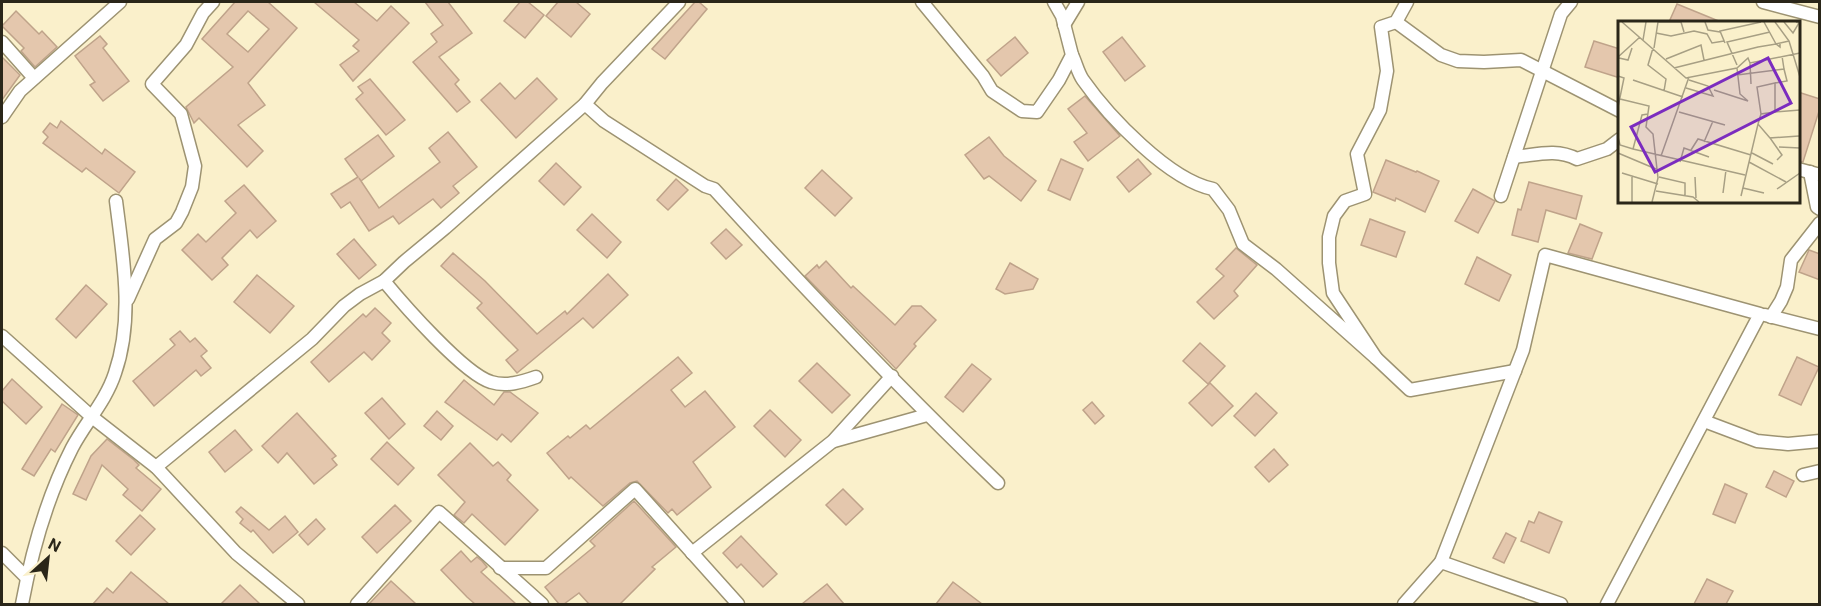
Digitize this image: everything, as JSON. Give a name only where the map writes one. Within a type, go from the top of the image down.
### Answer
[{"type":"street","points":[[2,117],[20,92],[34,78],[56,61],[120,2]]},
{"type":"street","points":[[126,302],[155,239],[176,223],[182,212],[192,187],[195,166],[181,114],[152,84],[186,45],[194,28],[213,2]]},
{"type":"street","points":[[156,467],[312,339],[344,306],[384,281],[585,104],[679,2]]},
{"type":"street","points":[[922,2],[983,76],[992,91],[1022,111],[1038,112],[1072,55]]},
{"type":"street","points":[[1054,2],[1082,79],[1138,141],[1172,171],[1202,187],[1213,189],[1229,210],[1243,244],[1276,269],[1410,390],[1515,371]]},
{"type":"street","points":[[1064,25],[1078,2]]},
{"type":"street","points":[[1376,358],[1333,293],[1329,263],[1329,237],[1334,216],[1345,201],[1365,194],[1357,154],[1380,110],[1387,71],[1381,27],[1396,22],[1407,2]]},
{"type":"street","points":[[1501,196],[1561,14],[1570,2]]},
{"type":"street","points":[[1763,2],[1805,7],[1820,17]]},
{"type":"street","points":[[1396,22],[1441,55],[1458,61],[1521,60],[1618,110]]},
{"type":"street","points":[[2,42],[34,78]]},
{"type":"street","points":[[585,104],[604,121],[705,186],[714,189],[927,415],[998,483]]},
{"type":"street","points":[[1514,157],[1547,152],[1568,155],[1577,159],[1607,149],[1618,141]]},
{"type":"street","points":[[1809,172],[1817,207],[1820,209]]},
{"type":"street","points":[[22,604],[48,501],[72,448],[109,388],[116,372],[126,302],[116,201]]},
{"type":"street","points":[[1607,604],[1704,421],[1766,315],[1781,301],[1787,286],[1791,260],[1820,223]]},
{"type":"street","points":[[1404,604],[1441,562],[1523,350],[1545,255],[1820,329]]},
{"type":"street","points":[[384,281],[463,364],[482,378],[493,383],[510,384],[536,376]]},
{"type":"street","points":[[2,336],[92,417],[156,467],[236,552],[298,604]]},
{"type":"street","points":[[692,554],[833,441],[892,376]]},
{"type":"street","points":[[833,441],[927,415]]},
{"type":"street","points":[[1704,421],[1757,441],[1788,444],[1820,441]]},
{"type":"street","points":[[1803,475],[1820,471]]},
{"type":"street","points":[[500,568],[546,568],[635,489],[738,604]]},
{"type":"street","points":[[357,604],[440,512],[542,604]]},
{"type":"street","points":[[2,553],[27,578]]},
{"type":"street","points":[[1441,562],[1561,604]]},
{"type":"building","points":[[235,2],[268,2],[297,28],[248,83],[265,105],[238,125],[263,151],[247,167],[199,118],[194,123],[186,107],[233,67],[202,39]],"holes":[[[248,11],[269,29],[248,52],[227,34]]]},
{"type":"building","points":[[314,2],[354,2],[377,21],[391,6],[409,23],[353,81],[340,65],[359,51],[353,46],[359,40]]},
{"type":"building","points":[[425,2],[448,2],[472,33],[439,57],[459,80],[455,84],[470,102],[457,112],[413,62],[437,42],[431,34],[443,25]]},
{"type":"building","points":[[520,2],[528,2],[544,15],[525,38],[504,21]]},
{"type":"building","points":[[558,2],[576,2],[590,14],[571,37],[546,16]]},
{"type":"building","points":[[695,2],[699,2],[707,9],[665,59],[652,49]]},
{"type":"building","points":[[1677,4],[1719,21],[1669,21]]},
{"type":"building","points":[[16,11],[39,34],[42,31],[57,47],[35,67],[21,51],[24,48],[2,26]]},
{"type":"building","points":[[100,36],[107,44],[103,48],[129,81],[103,101],[90,85],[95,82],[75,56]]},
{"type":"building","points":[[1015,37],[1028,53],[1001,76],[987,60]]},
{"type":"building","points":[[1122,37],[1145,66],[1125,81],[1103,52]]},
{"type":"building","points":[[1594,41],[1618,48],[1618,77],[1585,67]]},
{"type":"building","points":[[2,57],[20,75],[2,100]]},
{"type":"building","points":[[537,78],[557,99],[516,138],[481,100],[500,83],[515,99]]},
{"type":"building","points":[[370,79],[405,120],[386,135],[356,99],[363,93],[358,87]]},
{"type":"building","points":[[1800,93],[1820,99],[1820,108],[1803,162],[1800,161]]},
{"type":"building","points":[[1085,96],[1120,136],[1088,161],[1074,142],[1087,133],[1068,109]]},
{"type":"building","points":[[61,121],[102,154],[105,149],[135,172],[119,193],[86,168],[82,172],[43,143],[48,137],[43,132],[50,123],[57,128]]},
{"type":"building","points":[[448,132],[477,167],[453,186],[459,193],[441,208],[433,199],[399,224],[393,216],[369,231],[350,202],[341,208],[331,194],[358,177],[345,159],[378,135],[394,156],[361,181],[379,208],[440,162],[429,148]]},
{"type":"building","points":[[989,137],[1004,156],[1036,181],[1021,201],[989,176],[984,179],[965,155]]},
{"type":"building","points":[[1061,159],[1083,169],[1070,200],[1048,190]]},
{"type":"building","points":[[1138,159],[1151,174],[1129,192],[1117,177]]},
{"type":"building","points":[[1386,160],[1439,181],[1425,212],[1396,198],[1395,201],[1373,192]]},
{"type":"building","points":[[556,163],[581,187],[564,205],[539,181]]},
{"type":"building","points":[[822,170],[852,198],[835,216],[805,188]]},
{"type":"building","points":[[676,179],[688,190],[668,210],[657,200]]},
{"type":"building","points":[[1529,182],[1582,196],[1576,219],[1546,210],[1538,242],[1512,235],[1518,209],[1521,210]]},
{"type":"building","points":[[244,185],[276,221],[257,238],[250,230],[222,258],[228,265],[212,280],[182,250],[198,234],[206,242],[236,213],[225,201]]},
{"type":"building","points":[[1473,189],[1495,201],[1478,233],[1455,221]]},
{"type":"building","points":[[592,214],[621,242],[607,258],[577,230]]},
{"type":"building","points":[[1370,219],[1405,232],[1396,257],[1361,245]]},
{"type":"building","points":[[1580,224],[1602,233],[1592,259],[1568,253]]},
{"type":"building","points":[[726,229],[742,245],[726,259],[711,243]]},
{"type":"building","points":[[354,239],[376,265],[359,279],[337,254]]},
{"type":"building","points":[[1236,248],[1257,265],[1234,291],[1238,296],[1214,319],[1197,302],[1224,276],[1216,269]]},
{"type":"building","points":[[1809,250],[1820,254],[1820,280],[1799,272]]},
{"type":"building","points":[[453,253],[485,281],[537,334],[565,311],[567,314],[608,274],[628,295],[593,328],[583,318],[517,373],[506,360],[518,350],[477,308],[482,303],[441,266]]},
{"type":"building","points":[[1477,257],[1511,275],[1499,301],[1465,284]]},
{"type":"building","points":[[826,261],[851,288],[853,286],[895,325],[912,306],[921,306],[936,320],[914,344],[916,346],[896,369],[805,276],[817,265],[819,268]]},
{"type":"building","points":[[1010,263],[1038,279],[1033,289],[1005,294],[996,289]]},
{"type":"building","points":[[257,275],[294,306],[270,333],[234,302]]},
{"type":"building","points":[[86,285],[107,304],[76,338],[56,319]]},
{"type":"building","points":[[375,308],[391,323],[382,333],[390,341],[372,360],[364,352],[329,382],[311,362],[363,314],[366,317]]},
{"type":"building","points":[[180,331],[190,342],[195,338],[207,351],[201,356],[211,368],[201,376],[196,370],[154,406],[133,381],[175,345],[170,339]]},
{"type":"building","points":[[1200,343],[1225,366],[1208,384],[1183,361]]},
{"type":"building","points":[[678,357],[692,373],[671,390],[685,407],[705,391],[735,427],[693,462],[711,487],[677,515],[672,509],[668,513],[637,481],[630,483],[603,506],[571,477],[569,479],[547,453],[586,425],[590,429]]},
{"type":"building","points":[[1797,357],[1819,367],[1801,405],[1779,395]]},
{"type":"building","points":[[817,363],[850,395],[832,413],[799,381]]},
{"type":"building","points":[[972,364],[991,379],[963,412],[945,397]]},
{"type":"building","points":[[12,379],[42,407],[26,424],[2,401],[2,391]]},
{"type":"building","points":[[464,380],[494,405],[504,392],[510,392],[538,413],[511,442],[502,434],[497,440],[445,402]]},
{"type":"building","points":[[1210,383],[1233,406],[1212,426],[1189,403]]},
{"type":"building","points":[[1256,393],[1277,413],[1255,436],[1234,416]]},
{"type":"building","points":[[382,398],[405,424],[389,439],[365,413]]},
{"type":"building","points":[[1092,402],[1104,416],[1095,424],[1083,410]]},
{"type":"building","points":[[62,404],[78,415],[55,452],[51,449],[34,476],[22,469]]},
{"type":"building","points":[[770,410],[801,440],[785,457],[754,426]]},
{"type":"building","points":[[437,411],[453,426],[441,440],[424,426]]},
{"type":"building","points":[[297,413],[336,456],[332,459],[337,465],[314,484],[287,453],[278,463],[262,446]]},
{"type":"building","points":[[235,430],[252,450],[225,472],[209,452]]},
{"type":"building","points":[[107,439],[134,460],[139,465],[136,468],[161,489],[142,511],[123,495],[128,489],[102,465],[86,500],[73,494],[91,456]]},
{"type":"building","points":[[387,442],[414,468],[398,485],[371,459]]},
{"type":"building","points":[[470,443],[493,466],[498,462],[511,475],[507,480],[538,510],[505,545],[472,514],[464,523],[454,515],[465,502],[438,475]]},
{"type":"building","points":[[1274,449],[1288,465],[1269,482],[1255,467]]},
{"type":"building","points":[[1774,471],[1794,481],[1786,497],[1766,487]]},
{"type":"building","points":[[1725,484],[1747,494],[1735,523],[1713,514]]},
{"type":"building","points":[[843,489],[863,509],[846,525],[826,505]]},
{"type":"building","points":[[634,501],[676,547],[652,567],[655,569],[620,604],[589,604],[579,593],[564,604],[559,604],[545,587],[595,546],[590,541]]},
{"type":"building","points":[[395,505],[411,521],[377,553],[362,537]]},
{"type":"building","points":[[241,507],[269,530],[285,516],[298,532],[273,553],[253,530],[251,532],[240,523],[243,519],[236,512]]},
{"type":"building","points":[[1539,512],[1562,522],[1549,553],[1521,541],[1529,521],[1534,523]]},
{"type":"building","points":[[140,515],[155,529],[131,555],[116,541]]},
{"type":"building","points":[[316,519],[325,529],[308,545],[299,535]]},
{"type":"building","points":[[1506,533],[1516,538],[1504,563],[1493,558]]},
{"type":"building","points":[[741,536],[777,574],[763,587],[741,564],[737,568],[723,553]]},
{"type":"building","points":[[461,551],[471,562],[477,557],[482,561],[487,567],[481,572],[516,604],[475,604],[467,597],[441,570]]},
{"type":"building","points":[[131,572],[169,604],[93,604],[107,588],[113,593]]},
{"type":"building","points":[[1707,579],[1733,591],[1726,604],[1694,604]]},
{"type":"building","points":[[391,581],[416,604],[369,604]]},
{"type":"building","points":[[953,582],[982,604],[936,604]]},
{"type":"building","points":[[827,584],[844,604],[802,604]]},
{"type":"building","points":[[240,585],[260,604],[221,604]]}]
